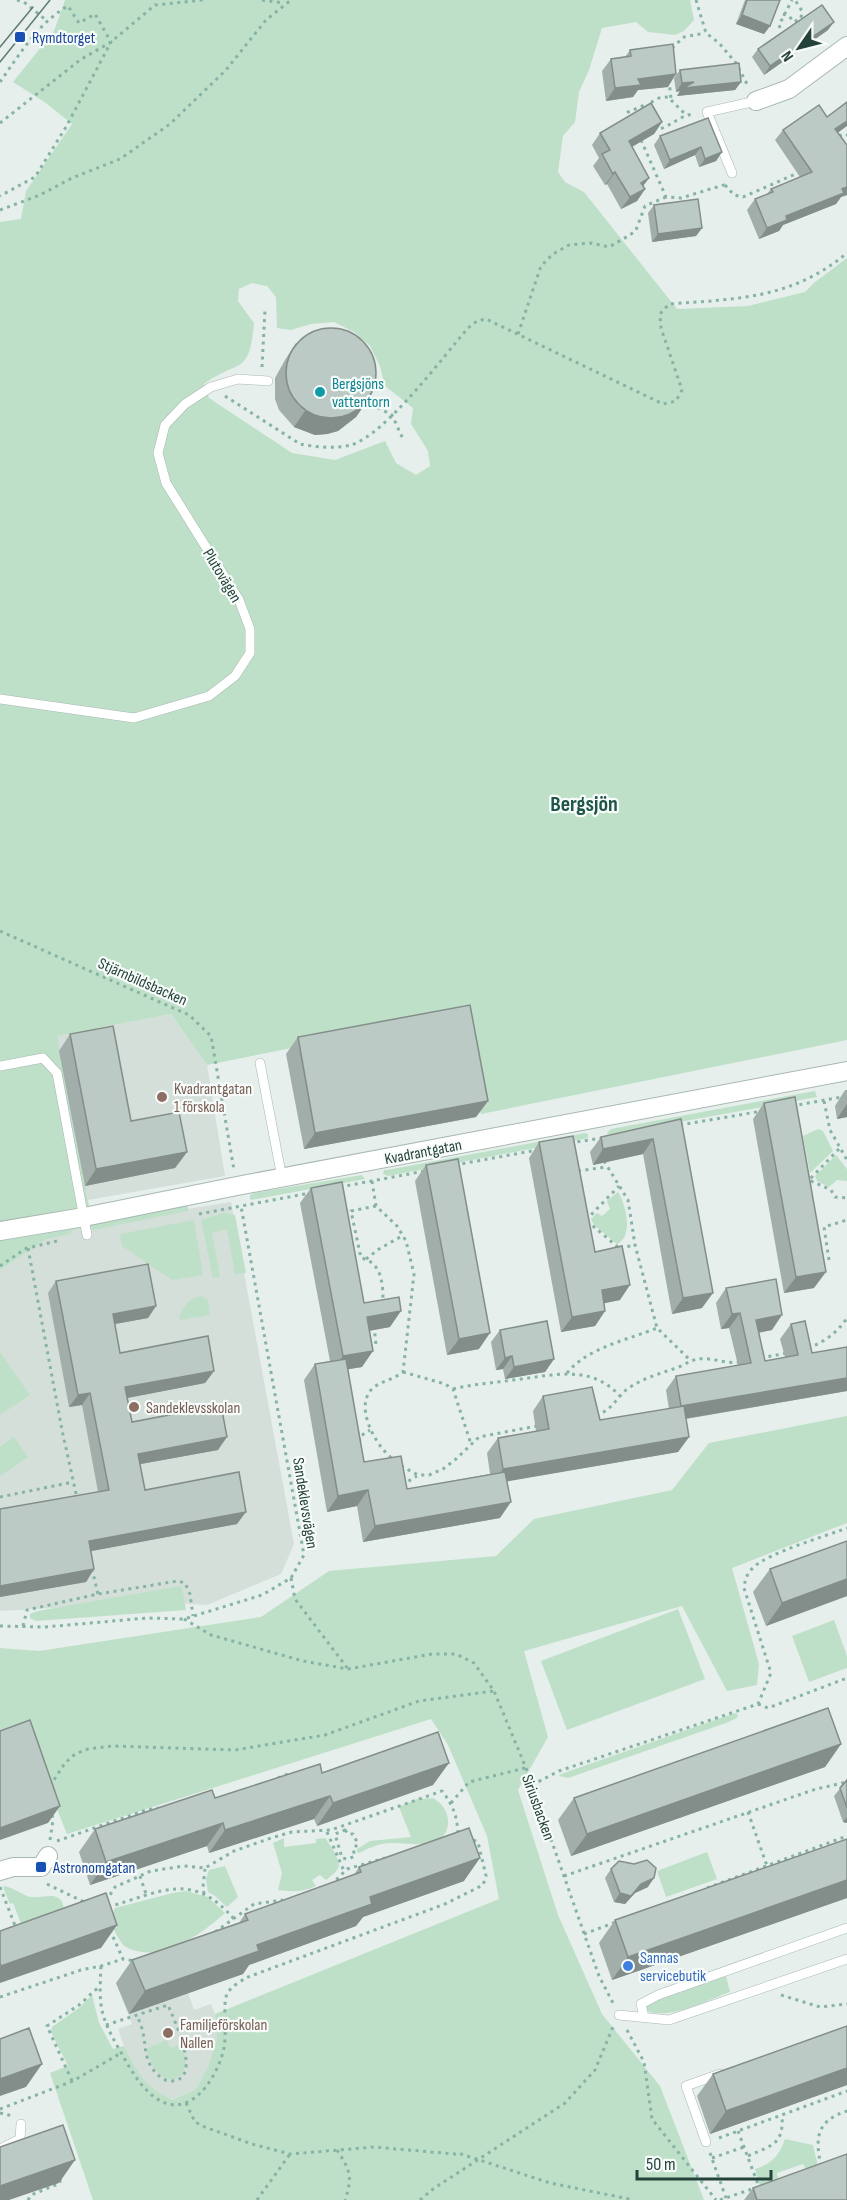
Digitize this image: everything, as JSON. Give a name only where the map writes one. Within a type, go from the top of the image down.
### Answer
[{"type":"street","points":[[756,101],[789,89],[847,46]]},
{"type":"street","name":"Kvadrantgatan","points":[[0,1231],[86,1226],[237,1186],[847,1071]]},
{"type":"street","points":[[0,1871],[13,1867],[41,1867],[48,1856]]},
{"type":"lane","points":[[732,174],[707,112],[756,101]]},
{"type":"lane","name":"Plutovägen","points":[[0,699],[134,718],[209,696],[235,676],[250,653],[250,629],[239,600],[166,483],[158,453],[165,424],[185,404],[211,387],[238,379],[265,381]]},
{"type":"lane","points":[[0,1066],[44,1058],[57,1073],[86,1226]]},
{"type":"lane","points":[[260,1063],[282,1178]]},
{"type":"lane","points":[[644,2017],[641,2004],[658,1995],[847,1928]]},
{"type":"lane","points":[[619,2015],[669,2020],[847,1959]]},
{"type":"lane","points":[[706,2142],[686,2086],[731,2070]]},
{"type":"lane","points":[[0,2149],[20,2139],[21,2124]]},
{"type":"path","points":[[18,0],[24,2],[46,20]]},
{"type":"path","points":[[0,123],[80,60],[111,42],[155,5],[203,0]]},
{"type":"path","points":[[261,0],[285,3]]},
{"type":"path","points":[[0,210],[40,195],[72,178],[120,159],[170,124],[226,70],[266,20],[291,0]]},
{"type":"path","points":[[696,0],[706,33],[736,63],[756,101]]},
{"type":"path","points":[[783,14],[789,16],[794,22],[801,18],[802,11],[794,0],[783,14],[779,29],[788,41]]},
{"type":"path","points":[[0,82],[46,20],[68,6],[79,23],[95,14],[111,42]]},
{"type":"path","points":[[671,52],[675,44],[684,37],[706,33]]},
{"type":"path","points":[[0,196],[35,177],[66,127],[111,42]]},
{"type":"path","points":[[668,76],[671,99]]},
{"type":"path","points":[[630,122],[626,114],[628,112],[663,97],[671,99],[686,115]]},
{"type":"path","points":[[648,111],[649,104]]},
{"type":"path","points":[[654,120],[660,129],[674,124],[686,115],[707,112]]},
{"type":"path","points":[[837,142],[842,134],[847,135]]},
{"type":"path","points":[[640,139],[666,197]]},
{"type":"path","points":[[725,185],[734,195],[743,197],[805,169]]},
{"type":"path","points":[[518,334],[541,266],[553,254],[568,245],[591,243],[609,247],[633,233],[645,206],[666,197],[681,198],[725,185],[732,181],[732,174]]},
{"type":"path","points":[[211,387],[300,444],[314,447],[350,445],[370,435],[392,415],[468,328],[477,321],[486,319],[663,404],[676,401],[682,390],[661,328],[660,314],[669,304],[759,296],[779,291],[798,283],[847,253]]},
{"type":"path","points":[[265,310],[265,381]]},
{"type":"path","points":[[371,404],[392,415],[403,440]]},
{"type":"path","name":"Stjärnbildsbacken","points":[[0,931],[189,1015],[207,1030],[212,1036],[241,1206]]},
{"type":"path","points":[[790,1106],[847,1096]]},
{"type":"path","points":[[824,1100],[830,1130],[847,1160]]},
{"type":"path","points":[[677,1125],[767,1110]]},
{"type":"path","points":[[562,1145],[609,1137]]},
{"type":"path","points":[[598,1139],[600,1149]]},
{"type":"path","points":[[450,1166],[539,1149]]},
{"type":"path","points":[[839,1149],[809,1180],[831,1190],[835,1197],[847,1198]]},
{"type":"path","points":[[603,1158],[606,1167],[628,1200],[635,1245],[657,1328],[690,1360]]},
{"type":"path","points":[[576,1172],[606,1167]]},
{"type":"path","points":[[339,1187],[428,1170]]},
{"type":"path","points":[[372,1181],[376,1206],[388,1215],[406,1241],[414,1274],[403,1372],[374,1388],[366,1397],[366,1413],[370,1430],[377,1444],[388,1456],[418,1475],[429,1475],[443,1469],[479,1437],[538,1426]]},
{"type":"path","points":[[586,1220],[620,1186]]},
{"type":"path","points":[[197,1214],[317,1191]]},
{"type":"path","name":"Sandeklevsvägen","points":[[241,1206],[304,1555],[291,1578]]},
{"type":"path","points":[[376,1206],[351,1211],[361,1258],[366,1259],[375,1267],[383,1279],[383,1305]]},
{"type":"path","points":[[584,1210],[589,1231]]},
{"type":"path","points":[[586,1220],[619,1248]]},
{"type":"path","points":[[829,1260],[824,1227],[847,1220]]},
{"type":"path","points":[[0,1266],[28,1248],[86,1226]]},
{"type":"path","points":[[22,1228],[28,1248],[78,1505]]},
{"type":"path","points":[[366,1259],[403,1236]]},
{"type":"path","points":[[609,1255],[619,1248],[635,1245]]},
{"type":"path","points":[[802,1350],[832,1335],[847,1318]]},
{"type":"path","points":[[373,1322],[376,1346]]},
{"type":"path","points":[[567,1373],[572,1367],[608,1346],[657,1328]]},
{"type":"path","points":[[758,1358],[791,1352]]},
{"type":"path","points":[[591,1416],[602,1414],[638,1382],[684,1365],[690,1360],[699,1358],[736,1362],[747,1360]]},
{"type":"path","points":[[403,1372],[445,1384],[453,1389],[471,1444]]},
{"type":"path","points":[[453,1389],[567,1373],[591,1377],[610,1386],[620,1396]]},
{"type":"path","points":[[361,1446],[359,1437],[370,1430]]},
{"type":"path","points":[[392,1488],[411,1481],[418,1475]]},
{"type":"path","points":[[0,1497],[73,1482]]},
{"type":"path","points":[[758,1704],[771,1673],[744,1588],[745,1578],[754,1566],[770,1557],[847,1528]]},
{"type":"path","points":[[90,1560],[98,1593]]},
{"type":"path","points":[[0,1626],[45,1627],[147,1618],[184,1619],[262,1595],[291,1578],[295,1599],[348,1669]]},
{"type":"path","points":[[23,1626],[27,1610],[98,1593],[178,1581],[185,1583],[190,1594],[193,1616]]},
{"type":"path","name":"Siriusbacken","points":[[184,1619],[212,1635],[303,1661],[348,1669],[432,1654],[456,1654],[474,1663],[494,1691],[526,1768],[599,1976],[644,2062],[652,2119],[718,2200]]},
{"type":"path","points":[[532,1785],[559,1771],[758,1704],[768,1708],[847,1678]]},
{"type":"path","points":[[49,1795],[53,1781],[65,1763],[75,1754],[88,1749],[112,1746],[235,1750],[325,1735],[419,1701],[494,1691]]},
{"type":"path","points":[[451,1803],[469,1782],[526,1768]]},
{"type":"path","points":[[268,1781],[288,1774],[292,1777]]},
{"type":"path","points":[[564,1876],[816,1789],[847,1782]]},
{"type":"path","points":[[105,1902],[115,1887],[151,1871],[184,1866],[205,1868],[234,1851],[271,1838],[292,1832],[327,1831],[442,1791],[457,1816],[458,1833],[448,1838]]},
{"type":"path","points":[[50,1808],[53,1820],[50,1844],[146,1810],[164,1808]]},
{"type":"path","points":[[748,1812],[767,1866]]},
{"type":"path","points":[[345,1830],[348,1834],[353,1834],[358,1844],[353,1849],[355,1856],[344,1859],[335,1834],[345,1830]]},
{"type":"path","points":[[327,1831],[345,1871]]},
{"type":"path","points":[[702,1890],[847,1836]]},
{"type":"path","points":[[101,1966],[99,2006],[121,2053],[138,2080],[153,2096],[168,2105],[177,2106],[186,2103],[201,2094],[223,2054],[226,2036],[225,2003],[228,1992],[248,1977],[445,1904],[483,1885],[486,1876],[478,1842],[468,1838]]},
{"type":"path","points":[[324,1892],[345,1871],[387,1858]]},
{"type":"path","points":[[28,1868],[51,1886],[90,1905]]},
{"type":"path","points":[[204,1893],[205,1868]]},
{"type":"path","points":[[140,1876],[147,1897]]},
{"type":"path","points":[[0,1887],[19,1936]]},
{"type":"path","points":[[100,1910],[178,1888],[204,1893],[220,1903],[234,1919]]},
{"type":"path","points":[[209,1936],[254,1904],[291,1899]]},
{"type":"path","points":[[584,1934],[626,1918]]},
{"type":"path","points":[[109,1929],[123,1959]]},
{"type":"path","points":[[0,1997],[81,1970],[123,1959],[143,1962]]},
{"type":"path","points":[[73,2081],[47,2026],[79,2005],[100,1986]]},
{"type":"path","points":[[768,1986],[776,1994],[820,2007],[847,2004]]},
{"type":"path","points":[[106,2025],[137,2015],[168,2005],[184,2046],[187,2061],[184,2072],[179,2078],[170,2081],[153,2070],[145,2053],[143,2034],[137,2015]]},
{"type":"path","points":[[420,2200],[478,2159],[565,2103],[595,2070],[619,2015]]},
{"type":"path","points":[[0,2109],[73,2081],[121,2053]]},
{"type":"path","points":[[726,2198],[706,2142],[847,2091]]},
{"type":"path","points":[[186,2103],[195,2122],[205,2127],[252,2144],[290,2154],[374,2147],[458,2153],[550,2183],[634,2200]]},
{"type":"path","points":[[821,2166],[818,2148],[822,2125],[826,2120],[847,2111]]},
{"type":"path","points":[[748,2156],[767,2148],[781,2136],[782,2115]]},
{"type":"path","points":[[738,2131],[759,2187]]},
{"type":"path","points":[[712,2158],[744,2147]]},
{"type":"path","points":[[337,2150],[347,2166],[351,2183],[345,2200]]},
{"type":"path","points":[[256,2200],[290,2154]]},
{"type":"path","points":[[811,2170],[830,2163]]},
{"type":"path","points":[[28,2200],[31,2195],[60,2182],[58,2172]]},
{"type":"path","points":[[718,2200],[769,2184]]},
{"type":"shaded area","name":"Kvadrantgatan 1 förskola","points":[[171,1014],[207,1065],[225,1176],[88,1200],[85,1186],[175,1168],[120,1137],[59,1051],[56,1036]]},
{"type":"shaded area","name":"Sandeklevsskolan","points":[[231,1202],[294,1544],[281,1574],[207,1605],[157,1602],[0,1611],[0,1270],[47,1239],[93,1224]]},
{"type":"shaded area","name":"Familjeförskolan Nallen","points":[[178,1962],[194,2010],[211,2004],[215,2014],[217,2038],[208,2067],[195,2090],[172,2100],[154,2091],[140,2078],[124,2046],[118,2029],[132,2024],[116,1983]]},
{"type":"green space","points":[[65,0],[690,0],[694,20],[684,31],[675,35],[648,32],[636,22],[602,28],[589,70],[579,92],[575,122],[563,136],[558,172],[565,182],[584,192],[677,309],[748,306],[805,292],[847,258],[847,1040],[481,1114],[461,1014],[207,1065],[171,1014],[57,1036],[92,1222],[186,1206],[188,1211],[92,1230],[89,1225],[72,1231],[70,1234],[47,1239],[0,1270],[0,222],[21,219],[26,191],[72,124],[46,103],[13,82],[54,31]],"holes":[[[252,283],[267,286],[276,297],[277,328],[291,330],[311,324],[334,322],[354,332],[370,346],[380,366],[385,386],[413,408],[411,424],[428,451],[430,466],[416,475],[396,463],[385,441],[335,460],[292,453],[209,398],[204,384],[241,364],[249,352],[254,323],[238,301],[239,289]]]},
{"type":"green space","points":[[815,1091],[817,1097],[608,1135],[607,1133],[611,1129]]},
{"type":"green space","points":[[818,1129],[823,1131],[833,1151],[810,1173],[803,1136]]},
{"type":"green space","points":[[588,1134],[588,1138],[388,1176],[383,1174],[384,1170]]},
{"type":"green space","points":[[836,1155],[847,1169],[847,1181],[837,1180],[829,1187],[817,1181],[815,1176]]},
{"type":"green space","points":[[362,1175],[365,1179],[251,1200],[250,1198],[250,1195],[254,1193]]},
{"type":"green space","points":[[618,1192],[626,1212],[627,1228],[622,1240],[617,1244],[594,1225],[591,1219],[597,1213],[602,1216],[610,1209],[607,1201]]},
{"type":"green space","points":[[224,1213],[235,1215],[246,1273],[235,1274],[227,1229],[212,1233],[220,1277],[213,1278],[201,1220]]},
{"type":"green space","points":[[194,1220],[203,1275],[172,1280],[122,1246],[120,1234]]},
{"type":"green space","points":[[201,1296],[208,1300],[210,1315],[180,1320],[179,1317],[187,1303]]},
{"type":"green space","points":[[0,1352],[30,1395],[0,1415]]},
{"type":"green space","points":[[847,1416],[847,1523],[732,1568],[759,1664],[757,1685],[727,1691],[682,1606],[524,1651],[548,1737],[518,1790],[558,1915],[602,2014],[660,2086],[704,2200],[93,2200],[50,2073],[68,2066],[51,2032],[52,2027],[79,2008],[92,1995],[99,2023],[113,2049],[124,2046],[142,2078],[172,2100],[195,2090],[208,2067],[217,2038],[215,2014],[499,1899],[487,1836],[448,1745],[431,1719],[67,1834],[25,1730],[0,1738],[0,1648],[39,1651],[261,1617],[329,1571],[496,1556],[534,1519],[672,1490],[709,1443]]},
{"type":"green space","points":[[14,1437],[28,1457],[0,1476],[0,1447]]},
{"type":"green space","points":[[182,1587],[186,1610],[36,1621],[30,1618],[30,1614],[38,1611]]},
{"type":"green space","points":[[678,1609],[705,1679],[567,1730],[541,1661]]},
{"type":"green space","points":[[834,1620],[847,1656],[847,1668],[809,1682],[792,1636]]},
{"type":"green space","points":[[735,1713],[738,1715],[737,1718],[726,1723],[568,1778],[559,1776],[561,1774]]},
{"type":"green space","points":[[433,1798],[443,1807],[448,1820],[447,1830],[442,1837],[427,1843],[387,1843],[357,1852],[357,1849],[370,1841],[411,1837],[399,1807],[417,1799]]},
{"type":"green space","points":[[284,1838],[284,1847],[316,1843],[316,1839],[325,1838],[337,1858],[338,1869],[326,1880],[320,1875],[312,1880],[316,1886],[311,1888],[297,1891],[278,1890],[282,1873],[273,1843]]},
{"type":"green space","points":[[707,1852],[717,1879],[666,1897],[657,1871]]},
{"type":"green space","points":[[225,1866],[238,1897],[227,1907],[208,1892],[206,1879],[209,1870]]},
{"type":"green space","points":[[3,1887],[27,1896],[59,1898],[64,1909],[22,1926],[13,1903],[10,1904]]},
{"type":"green space","points":[[186,1891],[208,1897],[225,1913],[204,1930],[165,1950],[137,1951],[124,1946],[114,1928],[112,1918],[115,1908]]},
{"type":"green space","points":[[726,1976],[730,1992],[688,2008],[655,2013],[645,2011],[642,2005]]},
{"type":"green space","points":[[166,2040],[171,2048],[181,2044],[186,2059],[183,2073],[177,2078],[165,2078],[160,2074],[151,2062],[146,2049]]},
{"type":"green space","points":[[785,2139],[813,2145],[818,2166],[806,2169],[803,2164],[777,2173],[778,2179],[760,2186],[755,2169],[774,2158]]},
{"type":"building","points":[[747,0],[780,0],[770,26],[742,15]]},
{"type":"building","points":[[822,5],[834,22],[770,66],[758,49]]},
{"type":"building","points":[[673,44],[676,74],[638,79],[641,85],[615,88],[611,59],[631,56],[630,50]]},
{"type":"building","points":[[739,63],[741,82],[683,88],[694,82],[682,83],[680,70]]},
{"type":"building","points":[[847,102],[847,121],[835,129],[847,145],[847,187],[842,189],[844,193],[786,216],[787,220],[767,228],[755,199],[773,192],[771,189],[812,172],[783,130],[819,105],[827,117]]},
{"type":"building","points":[[651,103],[662,122],[629,141],[649,178],[641,183],[645,189],[630,197],[602,154],[610,150],[600,133]]},
{"type":"building","points":[[708,118],[722,152],[705,159],[701,147],[670,160],[660,136]]},
{"type":"building","points":[[698,199],[702,228],[658,234],[654,205]]},
{"type":"building","name":"Bergsjöns vattentorn","points":[[331,328],[348,331],[363,341],[373,356],[376,373],[373,390],[363,405],[348,415],[331,418],[314,415],[299,405],[289,390],[286,373],[289,356],[299,341],[314,331]]},
{"type":"building","points":[[470,1005],[488,1101],[315,1133],[298,1037]]},
{"type":"building","points":[[113,1026],[131,1121],[179,1112],[187,1152],[96,1169],[70,1034]]},
{"type":"building","points":[[795,1097],[826,1272],[796,1277],[764,1103]]},
{"type":"building","points":[[681,1119],[713,1293],[683,1298],[653,1139],[603,1149],[601,1137]]},
{"type":"building","points":[[573,1136],[595,1252],[622,1246],[630,1285],[602,1290],[605,1311],[572,1317],[539,1142]]},
{"type":"building","points":[[458,1159],[490,1333],[459,1339],[426,1165]]},
{"type":"building","points":[[342,1182],[364,1303],[399,1297],[401,1311],[367,1317],[373,1351],[343,1356],[311,1188]]},
{"type":"building","points":[[148,1264],[156,1306],[113,1314],[120,1353],[208,1336],[214,1371],[125,1387],[132,1422],[221,1405],[227,1437],[138,1454],[145,1490],[239,1472],[246,1512],[89,1541],[94,1569],[0,1586],[0,1509],[109,1490],[90,1393],[78,1395],[56,1281]]},
{"type":"building","points":[[776,1279],[782,1315],[756,1320],[765,1361],[798,1355],[791,1324],[805,1321],[812,1353],[847,1347],[847,1378],[681,1406],[676,1376],[751,1363],[740,1313],[732,1314],[726,1288]]},
{"type":"building","points":[[547,1321],[554,1359],[514,1367],[512,1356],[505,1358],[500,1330]]},
{"type":"building","points":[[346,1359],[364,1462],[401,1456],[407,1489],[505,1472],[511,1502],[375,1526],[368,1490],[338,1496],[315,1364]]},
{"type":"building","points":[[592,1387],[600,1420],[684,1406],[689,1437],[503,1469],[498,1438],[549,1429],[543,1396]]},
{"type":"building","points":[[847,1541],[847,1579],[782,1603],[770,1569]]},
{"type":"building","points":[[828,1708],[841,1744],[587,1834],[574,1798]]},
{"type":"building","points":[[30,1720],[60,1806],[0,1828],[0,1731]]},
{"type":"building","points":[[438,1732],[449,1763],[333,1803],[330,1796],[225,1830],[223,1823],[106,1862],[95,1829],[212,1790],[215,1798],[320,1764],[322,1773]]},
{"type":"building","points":[[847,1780],[847,1808],[840,1788]]},
{"type":"building","points":[[469,1828],[480,1858],[370,1897],[372,1904],[257,1945],[259,1951],[145,1991],[132,1960],[248,1920],[245,1914],[361,1872],[359,1867]]},
{"type":"building","points":[[847,1839],[847,1880],[628,1957],[615,1920]]},
{"type":"building","points":[[647,1860],[656,1868],[654,1878],[641,1884],[631,1896],[620,1893],[611,1869],[619,1861],[634,1864]]},
{"type":"building","points":[[106,1893],[117,1925],[1,1966],[0,1931]]},
{"type":"building","points":[[847,2026],[847,2068],[726,2111],[713,2074]]},
{"type":"building","points":[[29,2028],[42,2064],[0,2079],[0,2039]]},
{"type":"building","points":[[63,2125],[75,2160],[0,2186],[0,2147]]},
{"type":"building","points":[[847,2154],[847,2200],[757,2200],[753,2188]]},
{"type":"tram line","points":[[0,62],[50,0]]},
{"type":"tram line","points":[[0,47],[33,7]]},
{"type":"place","name":"Rymdtorget","points":[[20,37]]},
{"type":"place","name":"Bergsjöns vattentorn","points":[[320,392]]},
{"type":"place","name":"Kvadrantgatan 1 förskola","points":[[162,1097]]},
{"type":"place","name":"Sandeklevsskolan","points":[[134,1407]]},
{"type":"place","name":"Astronomgatan","points":[[41,1867]]},
{"type":"place","name":"Sannas servicebutik","points":[[628,1966]]},
{"type":"place","name":"Familjeförskolan Nallen","points":[[168,2033]]},
{"type":"district","name":"Bergsjön","points":[[584,803]]}]
